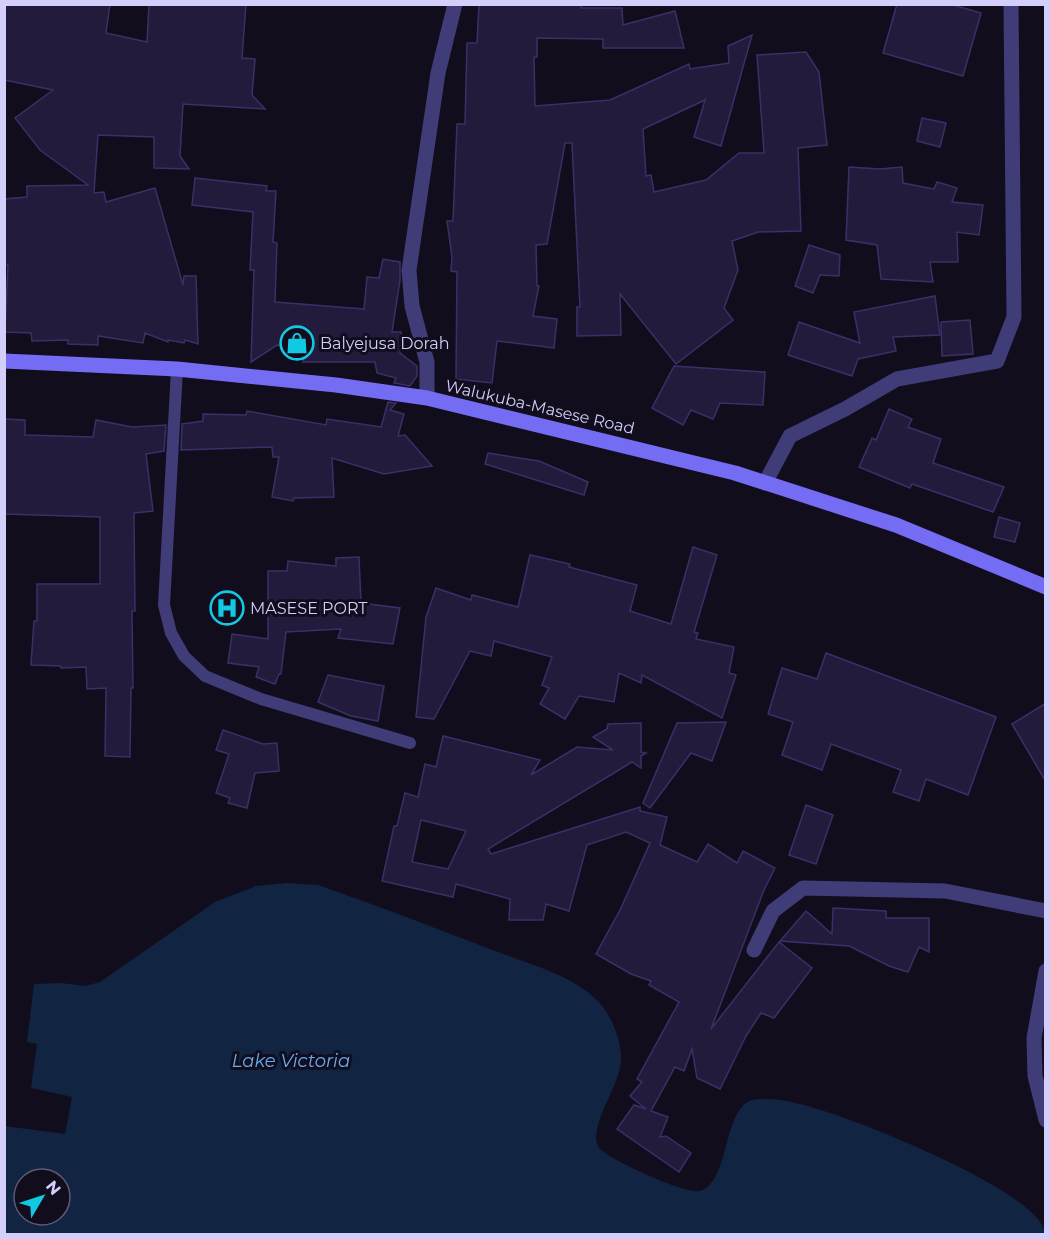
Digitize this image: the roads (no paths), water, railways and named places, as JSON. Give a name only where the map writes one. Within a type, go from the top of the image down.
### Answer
[{"type":"street","points":[[427,398],[427,362],[412,306],[409,270],[438,73],[455,4]]},
{"type":"street","points":[[765,483],[790,436],[897,379],[996,361],[1014,317],[1011,4]]},
{"type":"street","name":"Walukuba-Masese Road","points":[[4,361],[177,369],[336,385],[427,398],[735,473],[896,525],[1046,587]]},
{"type":"street","points":[[754,950],[773,911],[803,888],[945,891],[1046,911]]},
{"type":"street","points":[[1046,970],[1034,1038],[1035,1076],[1046,1120]]},
{"type":"lane","points":[[177,369],[164,604],[171,633],[184,656],[205,676],[261,699],[410,743]]},
{"type":"water","name":"Lake Victoria","points":[[287,883],[318,885],[539,967],[577,985],[602,1006],[614,1026],[621,1054],[618,1075],[600,1118],[596,1141],[600,1149],[607,1154],[649,1176],[680,1188],[700,1191],[710,1185],[717,1174],[731,1129],[743,1106],[753,1100],[761,1099],[788,1101],[874,1129],[985,1180],[1015,1199],[1037,1218],[1045,1234],[5,1234],[4,983],[61,983],[85,986],[100,982],[215,902],[256,886]]},
{"type":"place","name":"Balyejusa Dorah","points":[[297,343]]},
{"type":"place","name":"MASESE PORT","points":[[227,608]]}]
